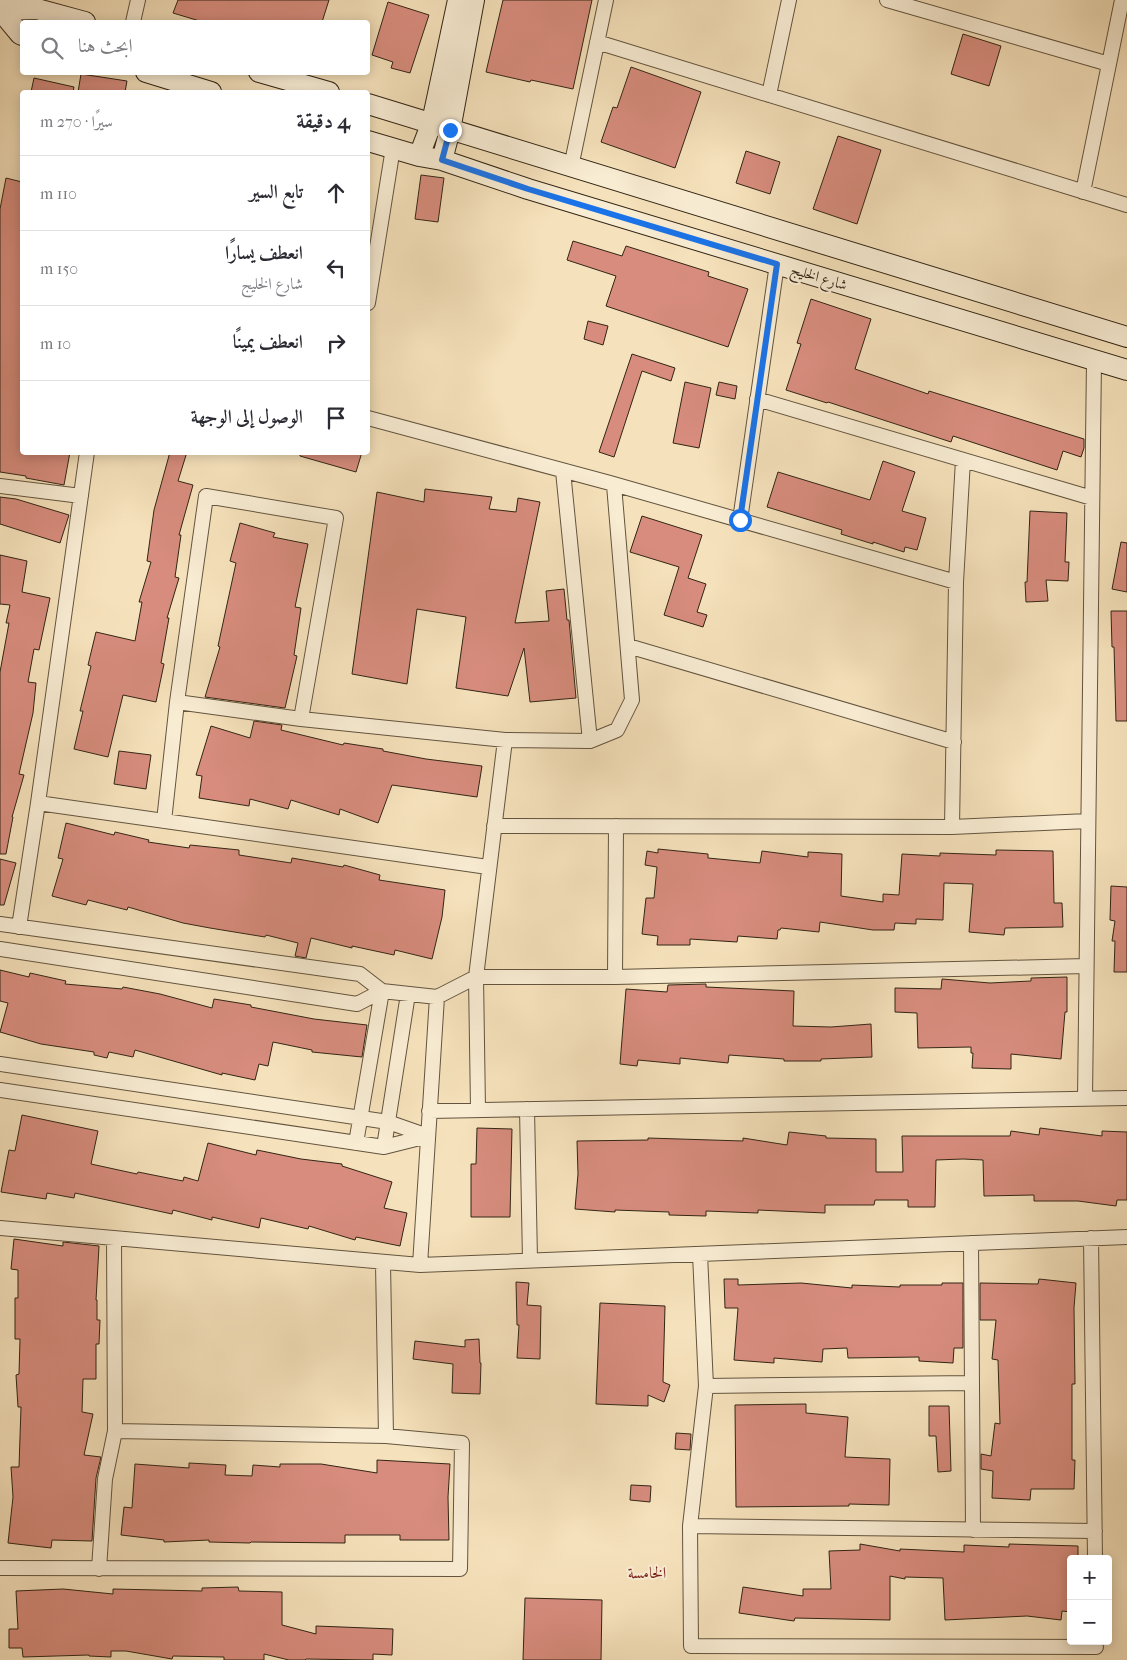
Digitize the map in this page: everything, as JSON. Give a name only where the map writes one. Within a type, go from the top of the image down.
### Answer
[{"type":"street","points":[[133,20],[138,0]]},
{"type":"street","points":[[571,167],[606,0]]},
{"type":"street","points":[[769,96],[789,0]]},
{"type":"street","points":[[887,0],[1109,64]]},
{"type":"street","points":[[1083,192],[1122,0]]},
{"type":"street","points":[[419,156],[432,122],[459,1]]},
{"type":"street","points":[[442,160],[450,130],[459,1]]},
{"type":"street","points":[[1,11],[37,9],[78,20]]},
{"type":"street","points":[[1,11],[20,34]]},
{"type":"street","points":[[597,42],[1127,205]]},
{"type":"street","points":[[156,75],[204,90]]},
{"type":"street","points":[[270,75],[322,90]]},
{"type":"street","points":[[370,105],[432,122],[450,130],[1127,337]]},
{"type":"street","name":"شارع الخليج","points":[[370,142],[419,156],[442,160],[537,192],[1127,370]]},
{"type":"street","points":[[370,275],[393,148]]},
{"type":"street","points":[[740,520],[777,264]]},
{"type":"street","points":[[1085,1099],[1094,360]]},
{"type":"street","points":[[757,399],[1092,498]]},
{"type":"street","points":[[370,419],[740,520],[956,582]]},
{"type":"street","points":[[19,927],[87,455]]},
{"type":"street","points":[[952,827],[956,582],[963,460]]},
{"type":"street","points":[[563,471],[590,741]]},
{"type":"street","points":[[178,702],[301,719],[505,740],[590,741],[617,730],[632,700],[614,485]]},
{"type":"street","points":[[0,486],[81,496]]},
{"type":"street","points":[[164,821],[206,496],[336,518],[301,719]]},
{"type":"street","points":[[628,646],[954,742]]},
{"type":"street","points":[[478,1109],[476,977],[505,740]]},
{"type":"street","points":[[38,803],[488,867]]},
{"type":"street","points":[[494,826],[952,827],[1088,822]]},
{"type":"street","points":[[615,977],[616,826]]},
{"type":"street","points":[[0,924],[360,974],[382,992]]},
{"type":"street","points":[[0,949],[357,1004],[382,992],[437,997],[476,977],[615,977],[1086,966]]},
{"type":"street","points":[[356,1143],[382,992]]},
{"type":"street","points":[[384,1148],[408,994]]},
{"type":"street","points":[[420,1265],[437,997]]},
{"type":"street","points":[[0,1064],[388,1122],[428,1136]]},
{"type":"street","points":[[0,1090],[384,1148],[428,1136]]},
{"type":"street","points":[[429,1111],[1127,1098]]},
{"type":"street","points":[[527,1109],[530,1260]]},
{"type":"street","points":[[0,1228],[420,1265],[1127,1237]]},
{"type":"street","points":[[99,1569],[105,1479],[115,1431],[114,1238]]},
{"type":"street","points":[[1091,1238],[1095,1555]]},
{"type":"street","points":[[971,1243],[973,1530]]},
{"type":"street","points":[[700,1254],[706,1386],[690,1526],[691,1646],[1096,1649]]},
{"type":"street","points":[[383,1262],[386,1436]]},
{"type":"street","points":[[706,1386],[972,1383]]},
{"type":"street","points":[[0,1568],[460,1569],[462,1443],[386,1436],[115,1431]]},
{"type":"street","points":[[690,1526],[1094,1531]]},
{"type":"building","points":[[178,0],[329,0],[323,20],[196,20],[173,13]]},
{"type":"building","points":[[503,0],[592,0],[573,89],[486,72]]},
{"type":"building","points":[[388,2],[429,15],[410,73],[391,68],[393,62],[372,55]]},
{"type":"building","points":[[963,34],[1001,46],[989,86],[951,74]]},
{"type":"building","points":[[631,67],[701,92],[675,168],[601,142],[613,107],[617,108]]},
{"type":"building","points":[[81,75],[127,81],[125,90],[78,90]]},
{"type":"building","points":[[34,78],[74,87],[73,90],[31,90]]},
{"type":"building","points":[[838,136],[881,150],[857,224],[813,209]]},
{"type":"building","points":[[746,151],[780,162],[770,194],[736,183]]},
{"type":"building","points":[[421,175],[444,178],[438,222],[415,219]]},
{"type":"building","points":[[6,178],[20,182],[20,455],[69,455],[64,485],[0,472],[0,209]]},
{"type":"building","points":[[573,241],[622,256],[626,246],[709,272],[708,276],[748,289],[728,347],[606,306],[616,276],[567,260]]},
{"type":"building","points":[[811,299],[871,319],[855,369],[928,394],[929,391],[1084,439],[1081,457],[1063,451],[1057,470],[953,436],[951,442],[786,390],[801,344],[797,343]]},
{"type":"building","points":[[588,321],[608,326],[603,345],[584,339]]},
{"type":"building","points":[[632,354],[675,368],[671,381],[642,371],[614,457],[599,452]]},
{"type":"building","points":[[685,382],[711,388],[699,448],[673,443]]},
{"type":"building","points":[[719,382],[737,386],[735,399],[716,395]]},
{"type":"building","points":[[169,455],[186,455],[178,481],[193,485],[179,535],[181,535],[175,577],[179,578],[167,618],[169,618],[161,663],[164,664],[156,702],[123,695],[108,757],[74,749],[83,711],[80,711],[91,666],[88,665],[96,632],[135,641],[142,602],[139,602],[151,562],[147,561],[154,510]]},
{"type":"building","points":[[300,455],[361,455],[356,472]]},
{"type":"building","points":[[883,461],[915,472],[902,511],[926,518],[917,550],[905,547],[904,552],[873,542],[873,544],[841,534],[842,530],[767,507],[778,472],[870,500]]},
{"type":"building","points":[[425,489],[492,497],[489,509],[516,512],[518,498],[540,502],[515,623],[549,621],[546,591],[564,589],[567,620],[569,620],[576,698],[530,702],[524,648],[508,696],[456,688],[466,617],[417,609],[407,684],[352,674],[377,492],[424,502]]},
{"type":"building","points":[[0,497],[16,499],[69,515],[60,543],[0,524]]},
{"type":"building","points":[[1030,511],[1067,513],[1065,562],[1069,562],[1068,581],[1046,580],[1048,601],[1026,602],[1025,582],[1027,582]]},
{"type":"building","points":[[642,516],[702,535],[688,578],[706,584],[697,612],[707,615],[703,627],[664,615],[679,567],[630,552]]},
{"type":"building","points":[[240,523],[275,533],[273,537],[308,544],[295,607],[301,608],[294,655],[297,656],[285,708],[205,697],[220,647],[218,646],[236,563],[230,561]]},
{"type":"building","points":[[1121,542],[1127,543],[1127,592],[1112,589]]},
{"type":"building","points":[[0,555],[27,561],[22,592],[50,598],[39,650],[34,649],[28,682],[36,683],[33,713],[19,774],[24,775],[12,817],[6,854],[0,854],[0,672],[9,623],[6,623],[10,605],[0,604]]},
{"type":"building","points":[[1111,611],[1127,611],[1127,721],[1116,721]]},
{"type":"building","points":[[254,721],[282,725],[281,730],[343,745],[344,743],[383,749],[383,751],[426,759],[482,766],[477,797],[392,785],[378,823],[340,809],[339,815],[291,800],[288,809],[250,799],[249,806],[199,798],[202,776],[196,775],[211,726],[250,738]]},
{"type":"building","points":[[119,751],[151,755],[146,789],[114,784]]},
{"type":"building","points":[[66,823],[114,835],[115,832],[149,840],[148,842],[189,848],[190,845],[239,850],[239,855],[291,863],[292,858],[343,867],[344,865],[380,875],[379,880],[445,890],[442,917],[432,959],[395,950],[394,955],[352,946],[352,948],[311,938],[306,958],[295,956],[298,943],[266,935],[265,937],[210,928],[183,923],[128,907],[127,910],[88,900],[86,905],[52,896],[63,859],[58,858]]},
{"type":"building","points":[[658,849],[708,854],[708,858],[760,863],[762,851],[808,857],[808,852],[842,854],[841,896],[883,902],[883,894],[899,895],[902,854],[940,856],[940,853],[996,855],[996,850],[1053,851],[1054,903],[1062,903],[1063,927],[1005,928],[1004,935],[969,932],[973,884],[944,883],[943,920],[916,919],[916,924],[895,923],[894,930],[873,930],[820,922],[819,932],[781,928],[778,930],[777,939],[738,936],[737,942],[690,939],[690,945],[657,945],[658,936],[642,934],[646,898],[654,898],[657,867],[645,865],[647,851],[658,853]]},
{"type":"building","points":[[0,859],[16,863],[4,905],[0,905]]},
{"type":"building","points":[[1111,886],[1127,887],[1127,972],[1114,972],[1115,941],[1112,941],[1115,921],[1110,920]]},
{"type":"building","points":[[0,970],[29,977],[30,973],[66,981],[65,984],[122,989],[123,987],[160,994],[212,1008],[214,999],[314,1019],[367,1025],[362,1057],[312,1052],[312,1050],[273,1042],[268,1066],[259,1064],[255,1080],[222,1073],[222,1075],[135,1050],[133,1057],[109,1052],[107,1058],[94,1055],[94,1052],[41,1044],[0,1032],[8,1003],[0,1001]]},
{"type":"building","points":[[1067,977],[1067,1012],[1065,1012],[1061,1059],[1011,1054],[1011,1069],[972,1068],[973,1053],[971,1053],[971,1047],[918,1048],[917,1013],[895,1012],[895,988],[941,989],[942,979],[990,983],[1031,981],[1031,978]]},
{"type":"building","points":[[706,984],[706,987],[794,991],[793,1026],[831,1027],[871,1024],[872,1057],[821,1059],[821,1061],[784,1061],[784,1059],[729,1055],[728,1063],[680,1058],[680,1064],[638,1060],[637,1066],[620,1064],[626,989],[667,992],[668,985]]},
{"type":"building","points":[[22,1115],[98,1131],[91,1164],[137,1174],[138,1172],[183,1181],[184,1177],[198,1181],[208,1143],[256,1155],[257,1150],[301,1159],[342,1164],[342,1166],[392,1182],[384,1208],[407,1213],[400,1246],[356,1237],[355,1240],[309,1226],[308,1229],[261,1218],[259,1228],[212,1217],[212,1220],[173,1210],[172,1214],[75,1193],[74,1198],[47,1193],[46,1199],[1,1192],[9,1150],[15,1151]]},
{"type":"building","points":[[477,1128],[512,1129],[510,1217],[471,1217],[471,1164],[476,1164]]},
{"type":"building","points":[[1040,1128],[1102,1136],[1102,1131],[1127,1132],[1127,1200],[1117,1200],[1116,1206],[1078,1201],[1034,1201],[1034,1195],[984,1196],[983,1160],[963,1159],[936,1160],[935,1207],[908,1207],[908,1200],[875,1200],[874,1205],[825,1205],[825,1213],[758,1210],[758,1213],[706,1211],[706,1216],[669,1215],[669,1212],[615,1210],[615,1212],[575,1209],[578,1174],[577,1141],[648,1140],[648,1138],[743,1141],[743,1138],[787,1145],[789,1132],[826,1136],[826,1138],[876,1139],[876,1172],[903,1172],[902,1136],[1010,1136],[1011,1131],[1039,1135]]},
{"type":"building","points":[[14,1239],[63,1246],[63,1242],[99,1246],[96,1300],[97,1320],[100,1320],[99,1344],[96,1344],[96,1379],[83,1379],[82,1412],[93,1414],[84,1455],[101,1457],[96,1478],[92,1541],[52,1540],[51,1548],[8,1543],[13,1497],[11,1467],[19,1467],[21,1407],[18,1407],[16,1375],[19,1374],[20,1339],[15,1339],[15,1298],[18,1298],[18,1270],[11,1269]]},
{"type":"building","points":[[724,1279],[738,1279],[738,1285],[801,1283],[852,1288],[852,1285],[900,1287],[900,1285],[963,1283],[963,1348],[954,1348],[953,1363],[919,1361],[919,1357],[848,1358],[847,1348],[823,1349],[822,1362],[774,1358],[774,1363],[734,1360],[738,1308],[725,1308]]},
{"type":"building","points":[[1039,1279],[1076,1283],[1074,1308],[1075,1384],[1072,1384],[1072,1460],[1075,1460],[1074,1489],[1031,1489],[1030,1500],[992,1498],[993,1471],[981,1469],[981,1454],[991,1456],[995,1423],[1000,1424],[998,1360],[992,1359],[996,1320],[980,1320],[980,1283],[1038,1284]]},
{"type":"building","points":[[516,1282],[529,1283],[527,1305],[541,1306],[540,1359],[517,1358],[519,1325],[517,1325]]},
{"type":"building","points":[[600,1303],[665,1306],[663,1382],[670,1385],[664,1402],[648,1395],[648,1406],[596,1404]]},
{"type":"building","points":[[479,1339],[481,1363],[480,1394],[452,1393],[453,1364],[413,1359],[415,1341],[465,1347],[465,1340]]},
{"type":"building","points":[[806,1404],[806,1413],[848,1417],[845,1457],[890,1459],[889,1505],[849,1504],[849,1506],[736,1507],[735,1405]]},
{"type":"building","points":[[929,1406],[949,1406],[951,1471],[938,1472],[936,1436],[929,1436]]},
{"type":"building","points":[[676,1433],[691,1434],[690,1450],[675,1449]]},
{"type":"building","points":[[377,1460],[450,1464],[448,1497],[449,1540],[400,1540],[400,1535],[345,1535],[345,1543],[250,1543],[209,1542],[209,1540],[164,1542],[164,1540],[121,1535],[124,1507],[132,1508],[135,1464],[189,1468],[189,1463],[226,1465],[225,1475],[252,1476],[253,1465],[280,1467],[280,1464],[321,1464],[377,1473]]},
{"type":"building","points":[[631,1485],[651,1486],[650,1502],[630,1500]]},
{"type":"building","points":[[860,1544],[900,1551],[900,1549],[964,1552],[964,1545],[1009,1547],[1009,1544],[1078,1546],[1078,1555],[1067,1555],[1067,1612],[1062,1611],[1061,1620],[1027,1616],[945,1620],[943,1578],[905,1577],[905,1579],[890,1576],[890,1620],[795,1618],[794,1621],[739,1613],[743,1587],[803,1596],[803,1589],[831,1589],[829,1551],[860,1550]]},
{"type":"building","points":[[238,1587],[239,1591],[282,1592],[282,1625],[316,1634],[316,1626],[393,1629],[392,1655],[373,1654],[373,1660],[289,1660],[264,1654],[264,1660],[224,1660],[224,1657],[173,1656],[172,1659],[126,1651],[111,1651],[111,1657],[89,1655],[23,1657],[22,1648],[9,1648],[9,1629],[18,1629],[16,1591],[63,1589],[113,1594],[113,1589],[202,1591],[202,1588]]},
{"type":"building","points":[[525,1598],[602,1600],[601,1660],[523,1660]]},
{"type":"district","name":"الخامسة","points":[[647,1572]]},
{"type":"route","points":[[450,130],[442,160],[528,189],[777,264],[740,520]]}]
